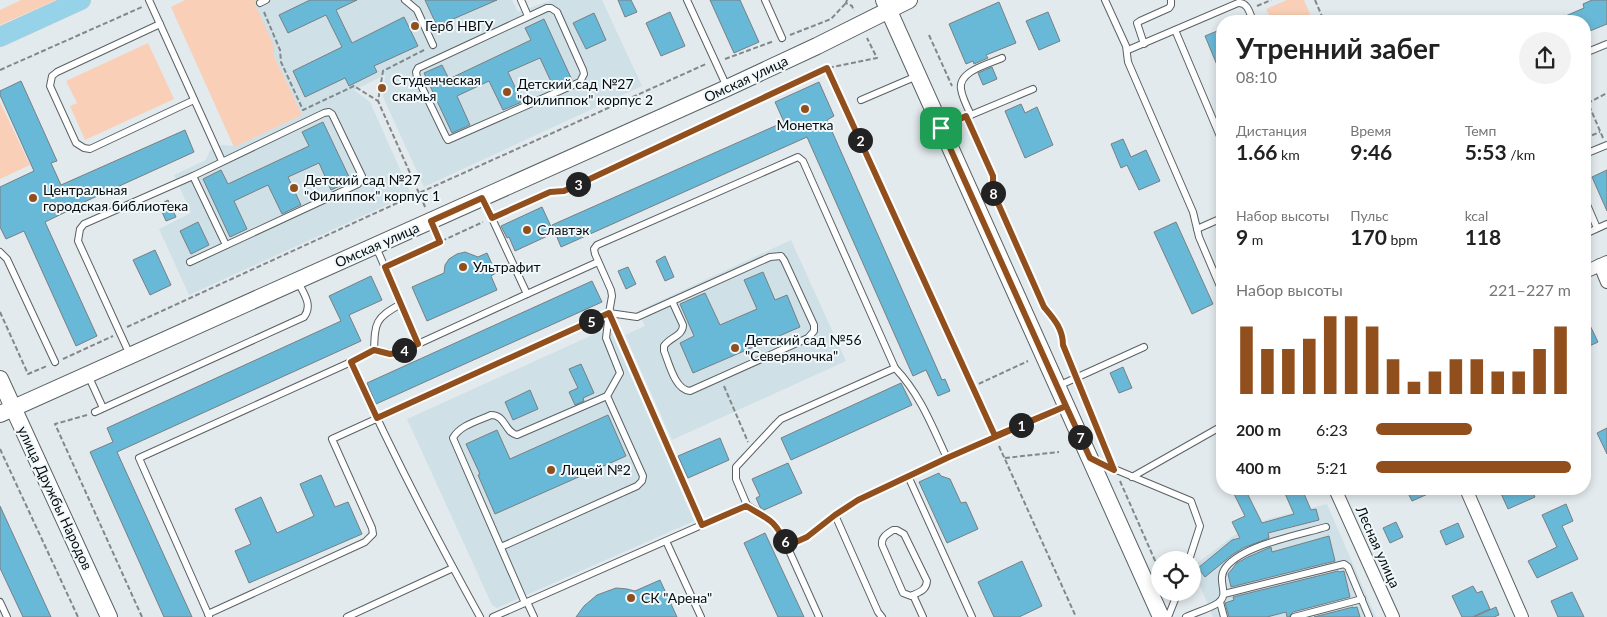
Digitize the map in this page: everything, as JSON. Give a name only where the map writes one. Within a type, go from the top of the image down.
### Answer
[{"type":"main road","points":[[0,36],[81,0]]},
{"type":"main road","name":"Омская улица","points":[[7,411],[727,88],[886,6],[909,0]]},
{"type":"main road","points":[[886,6],[1161,617]]},
{"type":"main road","name":"улица Дружбы Народов","points":[[0,379],[7,411],[109,617]]},
{"type":"street","points":[[1591,269],[1603,264],[1607,282]]},
{"type":"street","name":"Лесная улица","points":[[1338,495],[1393,617]]},
{"type":"street","points":[[1469,495],[1522,617]]},
{"type":"lane","points":[[405,0],[417,10],[433,45]]},
{"type":"lane","points":[[521,0],[528,16]]},
{"type":"lane","points":[[687,0],[727,88]]},
{"type":"lane","points":[[765,0],[782,38]]},
{"type":"lane","points":[[1105,0],[1128,50],[1128,62],[1193,212],[1197,229],[1216,276]]},
{"type":"lane","points":[[1144,44],[1137,24],[1169,8],[1172,5],[1171,0]]},
{"type":"lane","points":[[149,2],[222,161]]},
{"type":"lane","points":[[1128,50],[1238,3],[1243,2],[1250,15]]},
{"type":"lane","points":[[547,8],[555,9],[584,70],[583,78],[580,82],[448,140],[418,77],[416,72],[418,68],[528,16],[547,8]]},
{"type":"lane","points":[[160,24],[57,72],[52,76],[50,86],[76,142],[84,148],[90,149],[194,100]]},
{"type":"lane","points":[[1175,30],[1216,127]]},
{"type":"lane","points":[[1591,51],[1607,44]]},
{"type":"lane","points":[[968,116],[961,83],[968,74],[1002,58]]},
{"type":"lane","points":[[860,100],[918,76]]},
{"type":"lane","points":[[941,128],[1033,89]]},
{"type":"lane","points":[[131,355],[78,241],[80,229],[84,224],[193,176],[328,112],[335,116],[362,176],[358,184],[190,262]]},
{"type":"lane","points":[[1591,151],[1606,145]]},
{"type":"lane","points":[[534,617],[453,438],[456,433],[491,415],[501,418],[508,431],[517,436],[608,396],[620,373],[606,338],[612,290],[594,254],[594,249],[597,245],[798,157],[803,161],[895,368],[908,382],[921,401],[947,458]]},
{"type":"lane","points":[[193,176],[226,245]]},
{"type":"lane","points":[[482,198],[527,294]]},
{"type":"lane","points":[[1591,214],[1597,228]]},
{"type":"lane","points":[[1197,229],[1216,221]]},
{"type":"lane","points":[[1591,231],[1607,224]]},
{"type":"lane","points":[[375,246],[418,344]]},
{"type":"lane","points":[[0,252],[7,260],[55,362]]},
{"type":"lane","points":[[598,262],[396,353],[390,354],[374,350],[139,458],[208,615],[370,538],[373,534],[332,439],[609,313],[634,318],[770,257],[781,256],[784,260],[814,325],[812,334],[808,338],[690,391],[685,390],[679,385],[664,352],[664,346],[683,329],[672,301]]},
{"type":"lane","points":[[95,412],[304,318],[307,313],[308,301],[298,280]]},
{"type":"lane","points":[[374,350],[374,328],[379,319],[401,304]]},
{"type":"lane","points":[[609,313],[702,525]]},
{"type":"lane","points":[[1057,386],[1144,347]]},
{"type":"lane","points":[[351,362],[377,418],[480,617]]},
{"type":"lane","points":[[819,617],[779,528],[773,522],[746,506],[736,479],[736,467],[782,419],[895,368]]},
{"type":"lane","points":[[87,375],[103,408]]},
{"type":"lane","points":[[501,547],[637,486],[642,481],[643,476],[608,396]]},
{"type":"lane","points":[[787,546],[807,537],[858,500],[995,436],[1066,406]]},
{"type":"lane","points":[[1132,477],[1216,429]]},
{"type":"lane","points":[[1090,458],[1114,470],[1191,501],[1200,526],[1192,551]]},
{"type":"lane","points":[[908,476],[972,617]]},
{"type":"lane","points":[[492,617],[746,506]]},
{"type":"lane","points":[[835,515],[878,612],[882,617]]},
{"type":"lane","points":[[1186,617],[1220,602],[1224,594],[1221,578],[1232,561],[1263,545],[1326,527]]},
{"type":"lane","points":[[893,530],[904,534],[927,581],[924,590],[913,595],[908,596],[903,593],[882,545],[886,534],[893,530]]},
{"type":"lane","points":[[666,541],[701,617]]},
{"type":"lane","points":[[1224,594],[1344,564],[1348,567],[1369,617]]},
{"type":"lane","points":[[348,617],[453,568]]},
{"type":"lane","points":[[913,595],[924,617]]},
{"type":"lane","points":[[1294,617],[1362,599]]},
{"type":"lane","points":[[1168,617],[1174,601]]},
{"type":"lane","points":[[0,602],[7,617]]},
{"type":"lane","points":[[1220,602],[1224,617]]},
{"type":"path","points":[[1248,10],[1271,0]]},
{"type":"path","points":[[1315,0],[1321,15]]},
{"type":"path","points":[[263,1],[280,50],[281,62],[303,110],[354,86],[378,101]]},
{"type":"path","points":[[0,70],[149,2]]},
{"type":"path","points":[[0,312],[28,374],[110,338],[138,322],[698,66],[715,62],[831,19],[846,3]]},
{"type":"path","points":[[930,35],[954,90]]},
{"type":"path","points":[[433,45],[383,71],[378,101],[440,242]]},
{"type":"path","points":[[385,267],[550,192],[564,191],[827,68],[878,58]]},
{"type":"path","points":[[827,68],[1076,617]]},
{"type":"path","points":[[1591,100],[1606,94],[1607,98]]},
{"type":"path","points":[[1591,110],[1606,145]]},
{"type":"path","points":[[968,116],[993,176],[993,192],[1044,307],[1057,322],[1063,337],[1063,345],[1114,470],[1151,552]]},
{"type":"path","points":[[1591,136],[1600,132]]},
{"type":"path","points":[[1057,348],[1063,345]]},
{"type":"path","points":[[972,387],[1028,361]]},
{"type":"path","points":[[720,377],[751,450]]},
{"type":"path","points":[[95,412],[55,424],[142,617]]},
{"type":"path","points":[[0,449],[78,617]]},
{"type":"path","points":[[1004,458],[1059,452]]},
{"type":"shaded area","points":[[21,0],[56,0],[0,25],[0,10]]},
{"type":"shaded area","points":[[185,0],[512,0],[518,12],[552,0],[602,0],[642,86],[424,187],[383,97],[385,75],[354,90],[370,102],[411,194],[189,295],[159,229],[191,213],[174,175],[206,160],[210,150],[222,145],[234,146],[171,7]]},
{"type":"shaded area","points":[[185,0],[258,0],[254,2],[274,46],[274,56],[302,115],[234,147],[171,7]]},
{"type":"shaded area","points":[[1287,0],[1304,0],[1310,15],[1269,15],[1266,9]]},
{"type":"shaded area","points":[[148,43],[174,99],[85,140],[70,106],[77,103],[66,81]]},
{"type":"shaded area","points":[[0,102],[30,165],[0,179]]},
{"type":"shaded area","name":"Детский сад №56 \"Северяночка\"","points":[[791,240],[846,361],[672,440],[625,335],[645,326],[638,311]]},
{"type":"shaded area","name":"Лицей №2","points":[[599,332],[612,333],[694,521],[497,608],[492,605],[407,419]]},
{"type":"shaded area","points":[[1327,504],[1376,617],[1213,617],[1201,588],[1201,560],[1233,536],[1268,519]]},
{"type":"building","points":[[310,0],[357,0],[336,10],[352,43],[404,17],[418,46],[374,66],[377,72],[349,86],[345,78],[305,97],[293,71],[342,47],[326,15],[288,33],[279,15]]},
{"type":"building","points":[[425,0],[497,0],[437,26]]},
{"type":"building","points":[[618,0],[631,0],[637,12],[625,17]]},
{"type":"building","points":[[710,0],[740,0],[759,42],[734,53]]},
{"type":"building","points":[[1592,0],[1607,0],[1607,24],[1591,31],[1591,15],[1568,15],[1584,8],[1583,4]]},
{"type":"building","points":[[999,2],[1016,43],[986,55],[988,58],[974,64],[973,61],[966,64],[949,24]]},
{"type":"building","points":[[670,12],[685,46],[661,56],[646,23]]},
{"type":"building","points":[[1048,12],[1060,41],[1039,50],[1026,21]]},
{"type":"building","points":[[594,13],[606,40],[586,49],[573,23]]},
{"type":"building","points":[[544,19],[572,80],[554,88],[540,58],[508,72],[522,102],[503,110],[489,81],[457,96],[470,125],[452,133],[424,73],[442,65],[449,79],[531,40],[525,28]]},
{"type":"building","points":[[1216,31],[1216,63],[1205,36]]},
{"type":"building","points":[[992,67],[997,79],[983,85],[978,73]]},
{"type":"building","points":[[21,81],[57,161],[51,163],[61,185],[185,130],[194,152],[71,208],[45,222],[97,336],[76,346],[24,231],[6,239],[0,227],[0,187],[34,171],[0,95],[0,91]]},
{"type":"building","points":[[819,82],[834,116],[827,120],[942,380],[945,379],[950,391],[938,396],[926,370],[913,376],[807,137],[561,247],[552,225],[784,122],[775,102]]},
{"type":"building","points":[[1021,104],[1025,113],[1037,107],[1053,145],[1025,158],[1005,111]]},
{"type":"building","points":[[323,122],[351,181],[331,190],[319,163],[288,177],[301,205],[282,214],[268,185],[234,201],[247,229],[230,237],[203,179],[221,170],[228,184],[309,146],[302,132]]},
{"type":"building","points":[[1123,139],[1131,157],[1146,150],[1160,181],[1139,190],[1127,165],[1121,168],[1111,144]]},
{"type":"building","points":[[1607,170],[1607,211],[1592,177]]},
{"type":"building","points":[[168,200],[176,217],[166,221],[159,205]]},
{"type":"building","name":"Славтэк","points":[[542,207],[554,233],[515,251],[509,237],[507,238],[501,226]]},
{"type":"building","points":[[198,222],[209,245],[191,254],[180,231]]},
{"type":"building","points":[[1176,222],[1213,304],[1192,314],[1154,232]]},
{"type":"building","points":[[155,250],[171,285],[150,295],[133,260]]},
{"type":"building","points":[[465,252],[478,257],[487,253],[496,273],[491,276],[497,290],[427,321],[412,287],[444,273],[445,265],[449,259]]},
{"type":"building","points":[[665,256],[674,277],[665,281],[656,261]]},
{"type":"building","points":[[628,267],[636,284],[626,289],[618,271]]},
{"type":"building","points":[[763,272],[775,300],[787,295],[800,327],[693,373],[680,343],[694,336],[680,304],[705,293],[720,325],[757,309],[744,280]]},
{"type":"building","points":[[371,276],[382,300],[349,315],[361,341],[117,452],[192,617],[164,617],[90,452],[113,442],[107,428],[341,321],[329,296]]},
{"type":"building","points":[[592,281],[602,302],[376,404],[367,383]]},
{"type":"building","points":[[1591,327],[1598,342],[1591,345]]},
{"type":"building","points":[[581,364],[594,393],[583,398],[584,401],[575,405],[569,392],[578,388],[569,369]]},
{"type":"building","points":[[1123,367],[1132,388],[1119,393],[1110,373]]},
{"type":"building","points":[[901,383],[912,405],[791,460],[781,438]]},
{"type":"building","points":[[530,390],[538,409],[513,420],[505,402]]},
{"type":"building","points":[[608,415],[626,456],[495,514],[466,444],[497,430],[510,459]]},
{"type":"building","points":[[1607,428],[1607,454],[1597,433]]},
{"type":"building","points":[[720,438],[729,460],[688,478],[678,456]]},
{"type":"building","points":[[788,463],[802,493],[764,510],[760,507],[756,498],[760,496],[752,479]]},
{"type":"building","points":[[939,473],[941,476],[950,479],[961,503],[966,502],[978,529],[947,543],[919,482]]},
{"type":"building","points":[[321,475],[335,507],[348,502],[362,534],[249,583],[235,551],[251,544],[235,509],[261,497],[277,533],[314,516],[300,484]]},
{"type":"building","points":[[1234,495],[1248,495],[1262,523],[1294,514],[1286,495],[1305,495],[1311,510],[1316,509],[1319,520],[1268,533],[1269,538],[1243,548],[1205,577],[1201,572],[1201,566],[1232,540],[1240,538],[1232,522],[1245,516]]},
{"type":"building","points":[[1409,495],[1426,495],[1412,501]]},
{"type":"building","points":[[1502,495],[1534,495],[1535,497],[1508,509]]},
{"type":"building","points":[[1566,504],[1573,521],[1562,526],[1578,559],[1537,578],[1528,561],[1557,547],[1542,515]]},
{"type":"building","points":[[0,506],[51,617],[23,617],[0,568]]},
{"type":"building","points":[[1396,522],[1403,537],[1390,543],[1383,528]]},
{"type":"building","points":[[1458,523],[1464,537],[1446,545],[1440,531]]},
{"type":"building","points":[[765,533],[804,617],[778,617],[744,543]]},
{"type":"building","points":[[1329,536],[1335,561],[1231,587],[1228,574],[1237,563],[1248,557],[1271,547],[1272,552]]},
{"type":"building","points":[[1022,561],[1042,606],[1019,617],[994,617],[978,582]]},
{"type":"building","points":[[1344,571],[1350,597],[1293,612],[1289,617],[1287,617],[1286,612],[1267,617],[1229,617],[1225,603],[1234,600],[1233,597]]},
{"type":"building","name":"СК \"Арена\"","points":[[660,580],[677,617],[576,617],[584,606],[597,595],[616,588],[635,591]]},
{"type":"building","points":[[1473,586],[1477,593],[1482,591],[1490,609],[1472,617],[1462,617],[1452,596]]},
{"type":"building","points":[[1572,592],[1584,617],[1558,617],[1551,601]]},
{"type":"building","points":[[1357,607],[1360,617],[1314,617]]},
{"type":"building","points":[[1496,607],[1499,615],[1494,617],[1474,617]]},
{"type":"place","name":"Герб НВГУ","points":[[415,26]]},
{"type":"place","name":"Студенческая скамья","points":[[382,88]]},
{"type":"place","name":"Детский сад №27 \"Филиппок\" корпус 2","points":[[507,92]]},
{"type":"place","name":"Монетка","points":[[805,109]]},
{"type":"place","name":"Детский сад №27 \"Филиппок\" корпус 1","points":[[294,188]]},
{"type":"place","name":"Центральная городская библиотека","points":[[33,198]]},
{"type":"place","name":"Славтэк","points":[[527,230]]},
{"type":"place","name":"Ультрафит","points":[[463,267]]},
{"type":"place","name":"Детский сад №56 \"Северяночка\"","points":[[735,348]]},
{"type":"place","name":"Лицей №2","points":[[551,470]]},
{"type":"place","name":"СК \"Арена\"","points":[[631,598]]},
{"type":"route","points":[[941,128],[966,116],[993,176],[993,192],[1044,307],[1057,322],[1063,337],[1063,345],[1114,470],[1090,458],[1066,406],[947,458],[858,500],[807,537],[787,546],[779,528],[773,522],[746,506],[702,525],[609,313],[377,418],[351,362],[374,350],[390,354],[418,344],[385,267],[440,242],[431,221],[482,198],[492,218],[550,192],[564,191],[827,68],[995,436],[1066,406],[941,128]]}]
